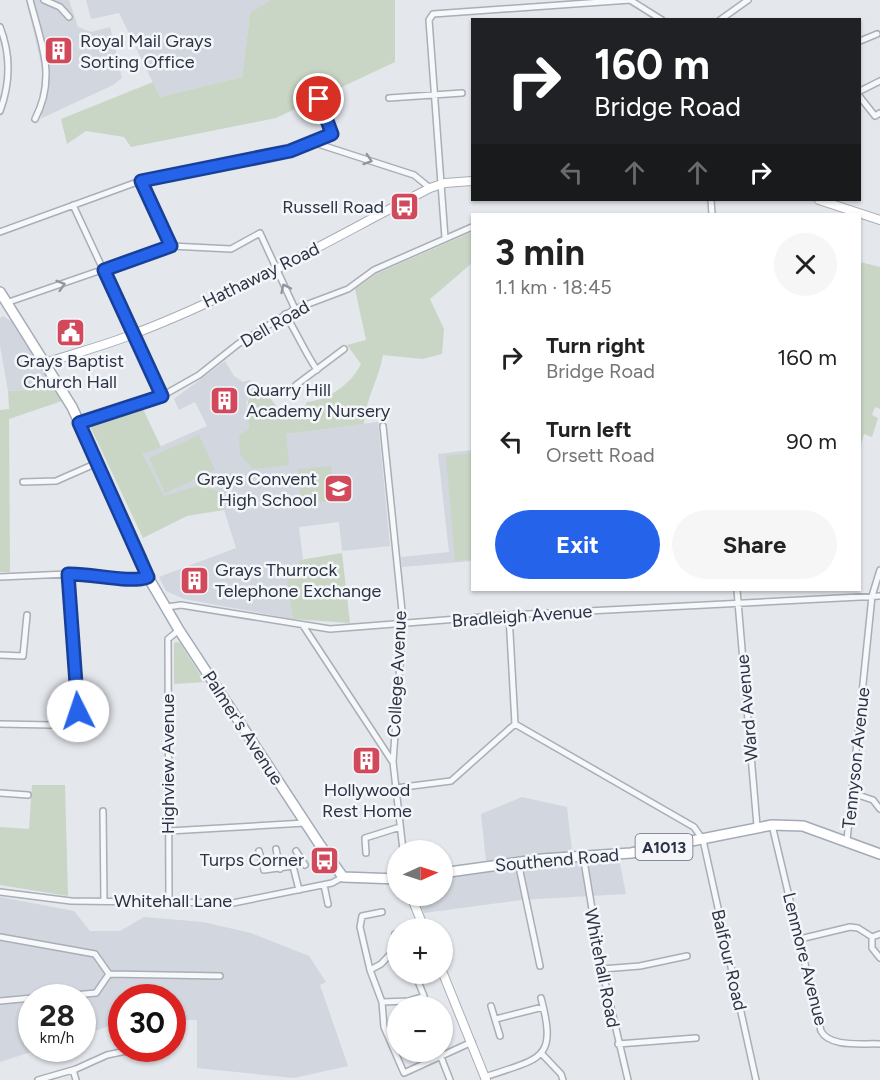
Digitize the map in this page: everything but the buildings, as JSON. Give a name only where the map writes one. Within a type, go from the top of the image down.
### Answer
[{"type":"main road","name":"Palmer's Avenue","points":[[3,300],[45,363],[79,423],[148,577],[179,630],[343,877]]},
{"type":"main road","name":"Southend Road","points":[[453,871],[583,855],[631,853],[702,840],[757,826],[772,825],[803,826],[848,840],[880,854]]},
{"type":"main road","points":[[343,877],[387,879]]},
{"type":"street","points":[[30,0],[48,74],[40,109],[35,119]]},
{"type":"street","points":[[44,0],[60,7],[69,17]]},
{"type":"street","points":[[445,238],[439,185],[429,21],[433,14],[630,0],[659,18]]},
{"type":"street","points":[[723,18],[748,0]]},
{"type":"street","points":[[0,27],[8,67],[8,84],[0,111]]},
{"type":"street","points":[[861,41],[877,34]]},
{"type":"street","points":[[861,90],[880,81]]},
{"type":"street","points":[[389,98],[462,93]]},
{"type":"street","points":[[861,98],[875,116],[880,114]]},
{"type":"street","points":[[0,232],[141,181],[290,151],[332,134],[319,99]]},
{"type":"street","points":[[312,142],[414,175],[430,188]]},
{"type":"street","points":[[141,181],[171,246]]},
{"type":"street","name":"Hathaway Road","points":[[45,363],[134,334],[276,268],[430,188],[471,181]]},
{"type":"street","points":[[822,201],[859,213]]},
{"type":"street","points":[[73,205],[162,396]]},
{"type":"street","points":[[861,214],[880,220]]},
{"type":"street","name":"Dell Road","points":[[79,423],[162,396],[199,375],[238,344],[285,314],[348,289],[374,270],[471,227]]},
{"type":"street","points":[[3,300],[104,270],[171,246],[231,249],[260,233],[295,309]]},
{"type":"street","points":[[285,314],[297,333],[298,342],[317,370]]},
{"type":"street","points":[[296,385],[344,349]]},
{"type":"street","name":"College Avenue","points":[[383,426],[402,625],[393,762],[402,840]]},
{"type":"street","points":[[23,482],[56,481],[97,463]]},
{"type":"street","name":"Tennyson Avenue","points":[[848,840],[872,596],[880,570]]},
{"type":"street","points":[[0,577],[90,573],[137,581],[148,577]]},
{"type":"street","points":[[68,574],[78,711],[85,722],[86,734]]},
{"type":"street","name":"Ward Avenue","points":[[737,591],[757,826]]},
{"type":"street","name":"Bradleigh Avenue","points":[[166,607],[182,605],[304,627],[330,629],[509,615],[880,596]]},
{"type":"street","points":[[0,655],[23,656],[27,615]]},
{"type":"street","points":[[509,615],[514,724]]},
{"type":"street","points":[[304,627],[393,762]]},
{"type":"street","name":"Highview Avenue","points":[[169,904],[168,639],[179,630]]},
{"type":"street","points":[[0,724],[51,725]]},
{"type":"street","points":[[396,788],[451,781],[514,724]]},
{"type":"street","points":[[514,724],[694,827],[702,840]]},
{"type":"street","points":[[0,793],[28,795]]},
{"type":"street","points":[[852,793],[873,800],[880,809]]},
{"type":"street","points":[[103,811],[104,901]]},
{"type":"street","points":[[169,831],[305,823]]},
{"type":"street","name":"Lenmore Avenue","points":[[772,825],[824,1036],[834,1041],[880,1044]]},
{"type":"street","points":[[366,853],[365,838],[400,827]]},
{"type":"street","name":"Balfour Road","points":[[702,840],[756,1080]]},
{"type":"street","points":[[276,849],[280,868]]},
{"type":"street","points":[[259,851],[264,870],[293,866],[301,859]]},
{"type":"street","points":[[296,851],[305,865]]},
{"type":"street","name":"Whitehall Road","points":[[583,855],[602,969],[627,1080]]},
{"type":"street","points":[[518,862],[540,966]]},
{"type":"street","points":[[293,866],[299,890]]},
{"type":"street","name":"Whitehall Lane","points":[[0,892],[70,901],[233,903],[324,885],[336,882],[343,877]]},
{"type":"street","points":[[324,885],[328,904]]},
{"type":"street","points":[[382,912],[362,916],[360,927],[370,970],[382,1002],[384,1027],[407,1080]]},
{"type":"street","points":[[800,939],[850,927],[858,928],[872,937]]},
{"type":"street","points":[[872,937],[880,934]]},
{"type":"street","points":[[0,937],[95,954],[110,974]]},
{"type":"street","points":[[872,937],[872,948],[880,958]]},
{"type":"street","points":[[602,969],[640,966],[687,956]]},
{"type":"street","points":[[370,970],[387,958]]},
{"type":"street","points":[[110,974],[220,976]]},
{"type":"street","points":[[96,993],[110,974]]},
{"type":"street","points":[[419,984],[424,996]]},
{"type":"street","points":[[447,984],[486,1078],[531,1061],[542,1054],[548,1043],[549,1028],[541,998]]},
{"type":"street","points":[[0,1001],[18,999]]},
{"type":"street","points":[[382,1002],[387,1002]]},
{"type":"street","points":[[491,1006],[500,1036]]},
{"type":"street","points":[[496,1019],[543,1007]]},
{"type":"street","points":[[618,1044],[696,1038]]},
{"type":"street","points":[[453,1051],[472,1042]]},
{"type":"street","points":[[542,1054],[557,1069],[563,1080]]},
{"type":"street","points":[[38,1080],[73,1070],[108,1055]]},
{"type":"street","points":[[404,1073],[429,1062]]},
{"type":"street","points":[[443,1062],[450,1080]]},
{"type":"street","points":[[73,1070],[76,1080]]},
{"type":"shaded area","points":[[26,0],[69,0],[78,27],[91,32],[110,27],[122,78],[113,85],[40,119],[42,116],[36,114],[45,80]]},
{"type":"shaded area","points":[[86,0],[270,0],[250,13],[242,77],[160,97],[119,13],[91,19]]},
{"type":"shaded area","points":[[3,316],[11,321],[48,379],[30,390],[8,391],[0,346],[0,318]]},
{"type":"shaded area","points":[[225,361],[234,376],[243,382],[250,380],[260,391],[252,392],[246,403],[248,430],[286,434],[378,422],[390,546],[342,551],[339,522],[299,527],[303,559],[300,560],[287,582],[293,619],[184,599],[166,591],[159,577],[236,548],[224,510],[224,492],[197,486],[164,497],[143,454],[207,426],[195,402],[179,410],[174,399]]},
{"type":"shaded area","points":[[471,450],[471,561],[402,567],[401,557],[449,552],[438,454]]},
{"type":"shaded area","points":[[522,797],[567,807],[572,851],[486,861],[481,814]]},
{"type":"shaded area","points":[[619,859],[626,894],[521,900],[424,913],[421,906],[453,906],[453,876],[524,866]]},
{"type":"shaded area","points":[[0,897],[74,911],[90,931],[120,931],[144,917],[203,922],[251,933],[309,956],[326,982],[320,985],[348,1066],[294,1078],[197,1068],[197,1020],[186,1020],[186,984],[108,984],[108,1026],[96,1031],[96,984],[18,984],[18,1056],[0,1062]]},
{"type":"green space","points":[[270,0],[395,0],[395,62],[276,118],[131,147],[124,137],[86,131],[67,144],[61,119],[153,82],[160,97],[242,77],[250,13]]},
{"type":"green space","points":[[471,232],[471,264],[430,299],[444,329],[442,354],[422,359],[383,355],[367,406],[364,424],[286,434],[289,465],[253,469],[240,455],[239,436],[248,430],[248,402],[252,392],[265,391],[282,414],[300,416],[307,402],[323,398],[346,384],[361,364],[347,345],[366,340],[355,289],[376,274]]},
{"type":"green space","points":[[861,262],[880,267],[880,409],[875,407],[872,415],[878,418],[872,437],[864,434],[861,444]]},
{"type":"green space","points":[[48,379],[62,401],[9,419],[10,572],[0,572],[0,410],[9,409],[8,391],[30,390]]},
{"type":"green space","points":[[143,409],[161,447],[143,454],[164,496],[197,486],[224,492],[224,510],[187,516],[143,538],[89,424]]},
{"type":"green space","points":[[199,435],[215,470],[165,493],[149,458]]},
{"type":"green space","points":[[471,453],[471,559],[455,561],[446,456]]},
{"type":"green space","points":[[331,466],[335,500],[302,504],[298,469]]},
{"type":"green space","points":[[342,553],[350,623],[293,619],[287,582],[300,560]]},
{"type":"green space","points":[[174,643],[180,643],[205,682],[174,684]]},
{"type":"green space","points":[[32,785],[65,785],[68,896],[0,885],[0,827],[29,829]]},
{"type":"place","name":"Royal Mail Grays Sorting Office","points":[[59,51]]},
{"type":"place","name":"Russell Road","points":[[405,207]]},
{"type":"place","name":"Grays Baptist Church Hall","points":[[70,332]]},
{"type":"place","name":"Quarry Hill Academy Nursery","points":[[225,400]]},
{"type":"place","name":"Grays Convent High School","points":[[338,489]]},
{"type":"place","name":"Grays Thurrock Telephone Exchange","points":[[194,580]]},
{"type":"place","name":"Hollywood Rest Home","points":[[367,761]]},
{"type":"place","name":"Turps Corner","points":[[325,860]]},
{"type":"route","points":[[78,711],[68,574],[90,573],[137,581],[148,577],[146,568],[79,423],[162,396],[104,270],[171,246],[141,181],[290,151],[332,134],[319,99]]}]
